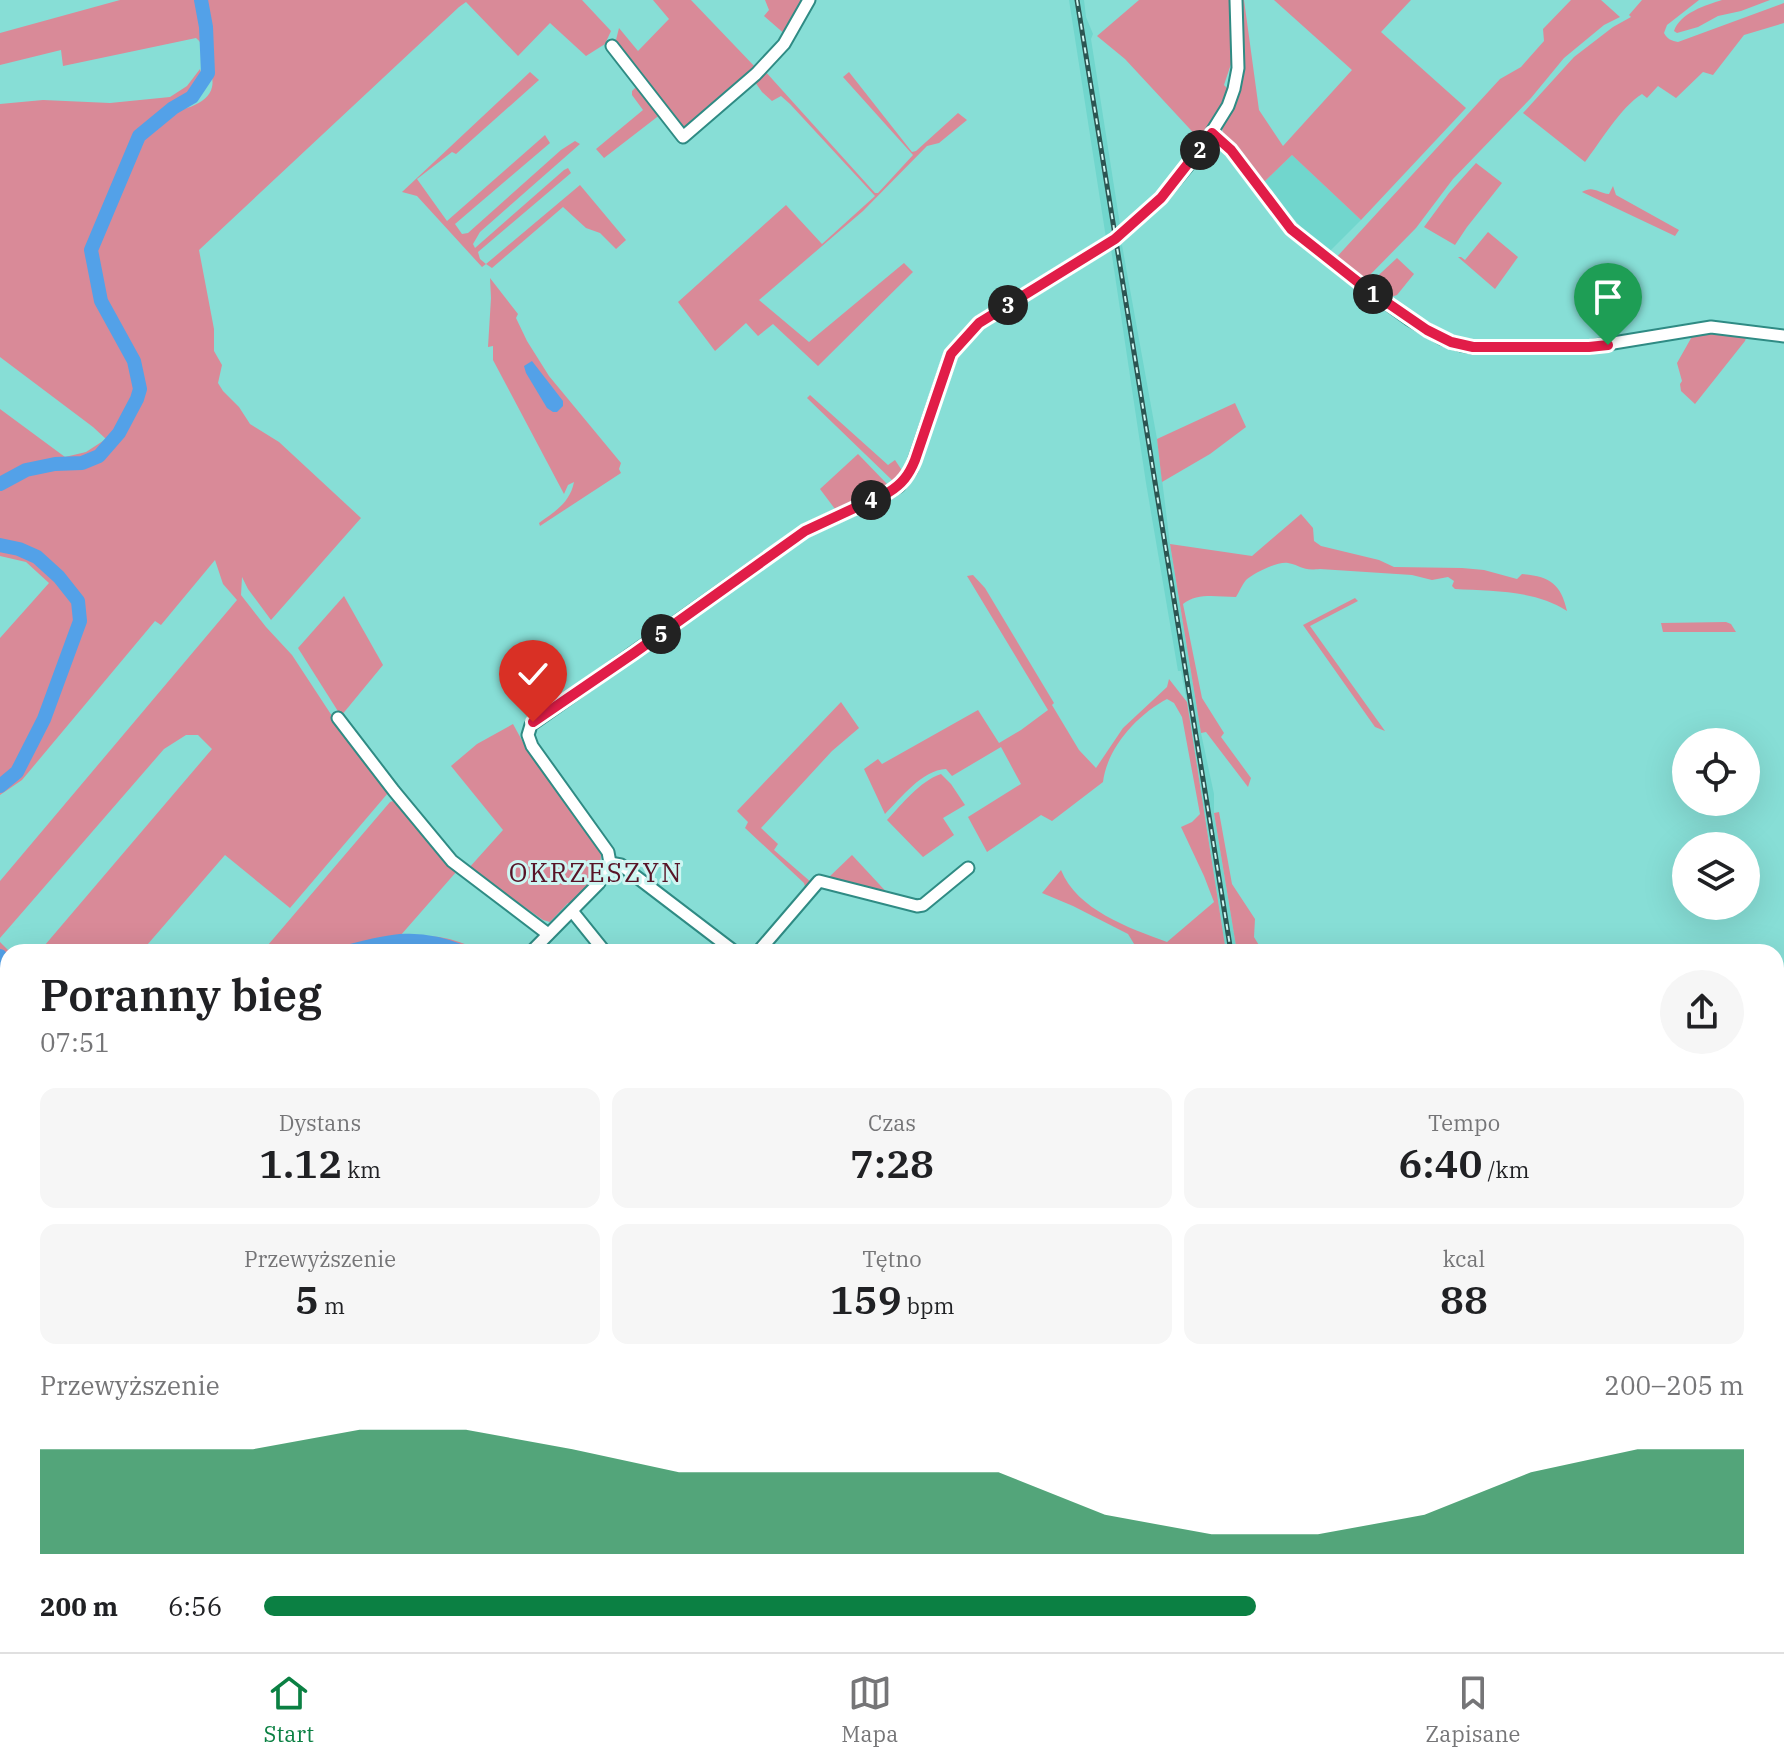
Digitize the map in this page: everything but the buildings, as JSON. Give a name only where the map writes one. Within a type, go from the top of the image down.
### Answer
[{"type":"street","points":[[612,46],[683,137],[756,74],[784,44],[809,0]]},
{"type":"street","points":[[539,944],[599,883],[610,863],[608,852],[529,742],[528,732],[533,722],[805,531],[899,486],[915,460],[951,354],[979,323],[1115,239],[1161,198],[1212,133],[1228,106],[1238,68],[1236,0]]},
{"type":"street","points":[[1212,133],[1231,150],[1302,239],[1398,311],[1451,342],[1473,347],[1589,347],[1711,327],[1784,336]]},
{"type":"street","points":[[338,718],[452,861],[548,934]]},
{"type":"street","points":[[610,863],[621,865],[725,944]]},
{"type":"street","points":[[765,944],[819,881],[917,906],[923,905],[968,868]]},
{"type":"street","points":[[572,911],[599,944]]},
{"type":"shaded area","points":[[120,0],[196,0],[197,7],[208,7],[208,0],[582,0],[611,31],[605,44],[586,56],[550,23],[518,56],[466,2],[199,250],[214,329],[214,351],[222,365],[218,383],[250,424],[279,442],[361,518],[271,620],[242,577],[241,595],[292,655],[388,793],[290,908],[225,855],[148,944],[46,944],[212,749],[198,735],[186,735],[164,749],[0,938],[0,881],[237,600],[223,584],[215,560],[161,625],[155,621],[22,780],[0,795],[0,638],[49,583],[26,562],[0,556],[0,409],[65,457],[86,452],[106,439],[0,357],[0,104],[43,100],[110,103],[170,97],[187,86],[200,69],[202,76],[195,90],[162,113],[184,109],[205,99],[212,87],[211,70],[205,51],[196,38],[63,66],[61,50],[0,65],[0,33]]},
{"type":"shaded area","points":[[653,0],[691,0],[757,69],[683,133],[615,44],[619,28],[638,51],[669,19]]},
{"type":"shaded area","points":[[765,0],[806,0],[787,36],[764,16],[769,10]]},
{"type":"shaded area","points":[[1069,0],[1084,0],[1086,17],[1093,34],[1091,39],[1121,231],[1106,238]]},
{"type":"shaded area","points":[[1139,0],[1232,2],[1233,58],[1224,85],[1229,90],[1201,141],[1125,59],[1097,36]]},
{"type":"shaded area","points":[[1240,0],[1244,0],[1259,110],[1283,146],[1352,70],[1274,0],[1411,0],[1381,32],[1466,108],[1361,220],[1292,155],[1262,184],[1223,135],[1222,127],[1232,111],[1245,53]]},
{"type":"shaded area","points":[[1571,0],[1601,0],[1620,17],[1604,25],[1564,58],[1531,98],[1453,179],[1416,228],[1364,281],[1334,260],[1500,79],[1521,67],[1544,41],[1543,29]]},
{"type":"shaded area","points":[[1642,0],[1699,0],[1667,25],[1665,35],[1678,42],[1784,3],[1784,23],[1744,35],[1713,75],[1703,72],[1676,98],[1658,86],[1647,98],[1642,94],[1619,116],[1585,162],[1523,113],[1574,57],[1631,17],[1629,15]]},
{"type":"shaded area","points":[[1722,0],[1770,0],[1718,16],[1698,27],[1677,33],[1674,31],[1688,15]]},
{"type":"shaded area","points":[[764,70],[875,193],[913,155],[843,77],[849,72],[912,152],[958,113],[967,120],[939,143],[927,146],[863,211],[759,300],[809,342],[904,263],[913,272],[818,366],[773,324],[758,336],[746,323],[715,351],[678,302],[786,205],[822,244],[875,196],[790,104],[781,96],[772,101],[762,92],[755,82]]},
{"type":"shaded area","points":[[530,72],[539,80],[456,154],[452,152],[417,179],[447,221],[545,135],[550,143],[455,224],[462,234],[468,233],[561,150],[575,141],[580,144],[480,232],[473,244],[475,248],[568,168],[571,173],[478,252],[486,264],[482,267],[417,196],[402,192]]},
{"type":"shaded area","points":[[638,85],[661,114],[604,158],[596,149],[643,110],[632,95]]},
{"type":"shaded area","points":[[1292,155],[1361,220],[1329,252],[1314,241],[1262,184]]},
{"type":"shaded area","points":[[1476,163],[1502,183],[1455,245],[1424,227]]},
{"type":"shaded area","points":[[580,185],[626,240],[616,249],[600,233],[586,228],[563,207],[492,268],[486,264]]},
{"type":"shaded area","points":[[1613,186],[1616,195],[1679,230],[1675,236],[1582,192],[1592,189],[1609,194]]},
{"type":"shaded area","points":[[1488,232],[1518,257],[1495,289],[1458,257],[1465,260]]},
{"type":"shaded area","points":[[1122,245],[1157,439],[1170,544],[1214,794],[1214,813],[1236,944],[1225,944],[1187,702],[1181,671],[1178,671],[1146,483],[1111,249]]},
{"type":"shaded area","points":[[1397,258],[1414,274],[1397,295],[1388,298],[1368,285]]},
{"type":"shaded area","points":[[490,278],[518,314],[516,318],[527,341],[549,376],[621,463],[621,473],[540,526],[539,523],[565,501],[574,482],[568,485],[564,494],[493,360],[493,346],[488,347]]},
{"type":"shaded area","points":[[1694,333],[1747,335],[1695,404],[1681,391],[1682,381],[1677,363]]},
{"type":"shaded area","points":[[532,361],[563,401],[557,412],[547,408],[526,373],[524,366]]},
{"type":"shaded area","points":[[810,395],[888,465],[895,460],[903,472],[898,481],[894,482],[807,398]]},
{"type":"shaded area","points":[[1235,403],[1246,427],[1210,454],[1162,482],[1157,439]]},
{"type":"shaded area","points":[[858,454],[889,486],[835,509],[820,489]]},
{"type":"shaded area","points":[[1301,514],[1313,528],[1314,541],[1321,546],[1379,560],[1394,567],[1462,568],[1517,579],[1522,574],[1547,579],[1558,588],[1567,611],[1527,595],[1455,589],[1452,586],[1454,581],[1448,577],[1432,580],[1412,575],[1309,569],[1284,563],[1250,577],[1236,597],[1208,596],[1189,600],[1183,604],[1202,698],[1224,733],[1221,737],[1251,778],[1248,787],[1206,732],[1201,733],[1170,544],[1252,556]]},
{"type":"shaded area","points":[[973,575],[985,588],[1079,750],[1096,768],[1123,728],[1167,687],[1169,679],[1187,702],[1225,944],[1134,944],[1128,934],[1042,893],[1061,870],[1079,896],[1092,907],[1121,924],[1167,942],[1214,902],[1181,827],[1200,814],[1182,717],[1174,703],[1167,699],[1145,714],[1125,734],[1110,757],[1103,782],[1052,821],[1041,815],[987,852],[968,817],[1021,784],[1001,747],[952,776],[946,769],[929,774],[912,786],[885,814],[864,769],[878,759],[882,764],[978,710],[999,743],[1048,710],[967,576]]},
{"type":"shaded area","points":[[344,596],[383,665],[341,716],[298,648]]},
{"type":"shaded area","points":[[1355,598],[1358,601],[1310,626],[1385,731],[1375,727],[1303,625]]},
{"type":"shaded area","points":[[1726,622],[1736,632],[1663,632],[1661,623]]},
{"type":"shaded area","points":[[841,702],[859,728],[832,751],[761,828],[778,844],[774,850],[812,883],[806,890],[804,883],[745,828],[748,822],[737,811]]},
{"type":"shaded area","points":[[513,724],[530,755],[601,854],[600,869],[572,905],[568,903],[550,922],[468,869],[503,830],[451,766],[477,744]]},
{"type":"shaded area","points":[[941,774],[965,805],[943,818],[954,835],[923,857],[887,820],[919,787]]},
{"type":"shaded area","points":[[390,802],[399,804],[457,871],[400,936],[442,938],[463,944],[269,944]]},
{"type":"shaded area","points":[[1219,812],[1232,884],[1255,919],[1254,937],[1258,944],[1236,944],[1214,813]]},
{"type":"shaded area","points":[[852,855],[892,898],[826,880]]},
{"type":"waterway","points":[[0,484],[26,470],[82,463],[99,456],[119,433],[137,399],[140,389],[134,361],[101,301],[91,250],[139,136],[173,108],[192,97],[208,73],[201,0]]},
{"type":"waterway","points":[[0,545],[37,557],[59,577],[78,601],[80,621],[44,719],[17,772],[0,786]]},
{"type":"waterway","points":[[378,944],[405,941],[437,944]]},
{"type":"railway","points":[[1077,0],[1230,944]]},
{"type":"district","name":"OKRZESZYN","points":[[596,872]]},
{"type":"route","points":[[533,722],[805,531],[899,486],[915,460],[951,354],[979,323],[1115,239],[1161,198],[1212,133],[1231,150],[1302,239],[1363,286],[1443,339],[1473,347],[1608,345]]}]
